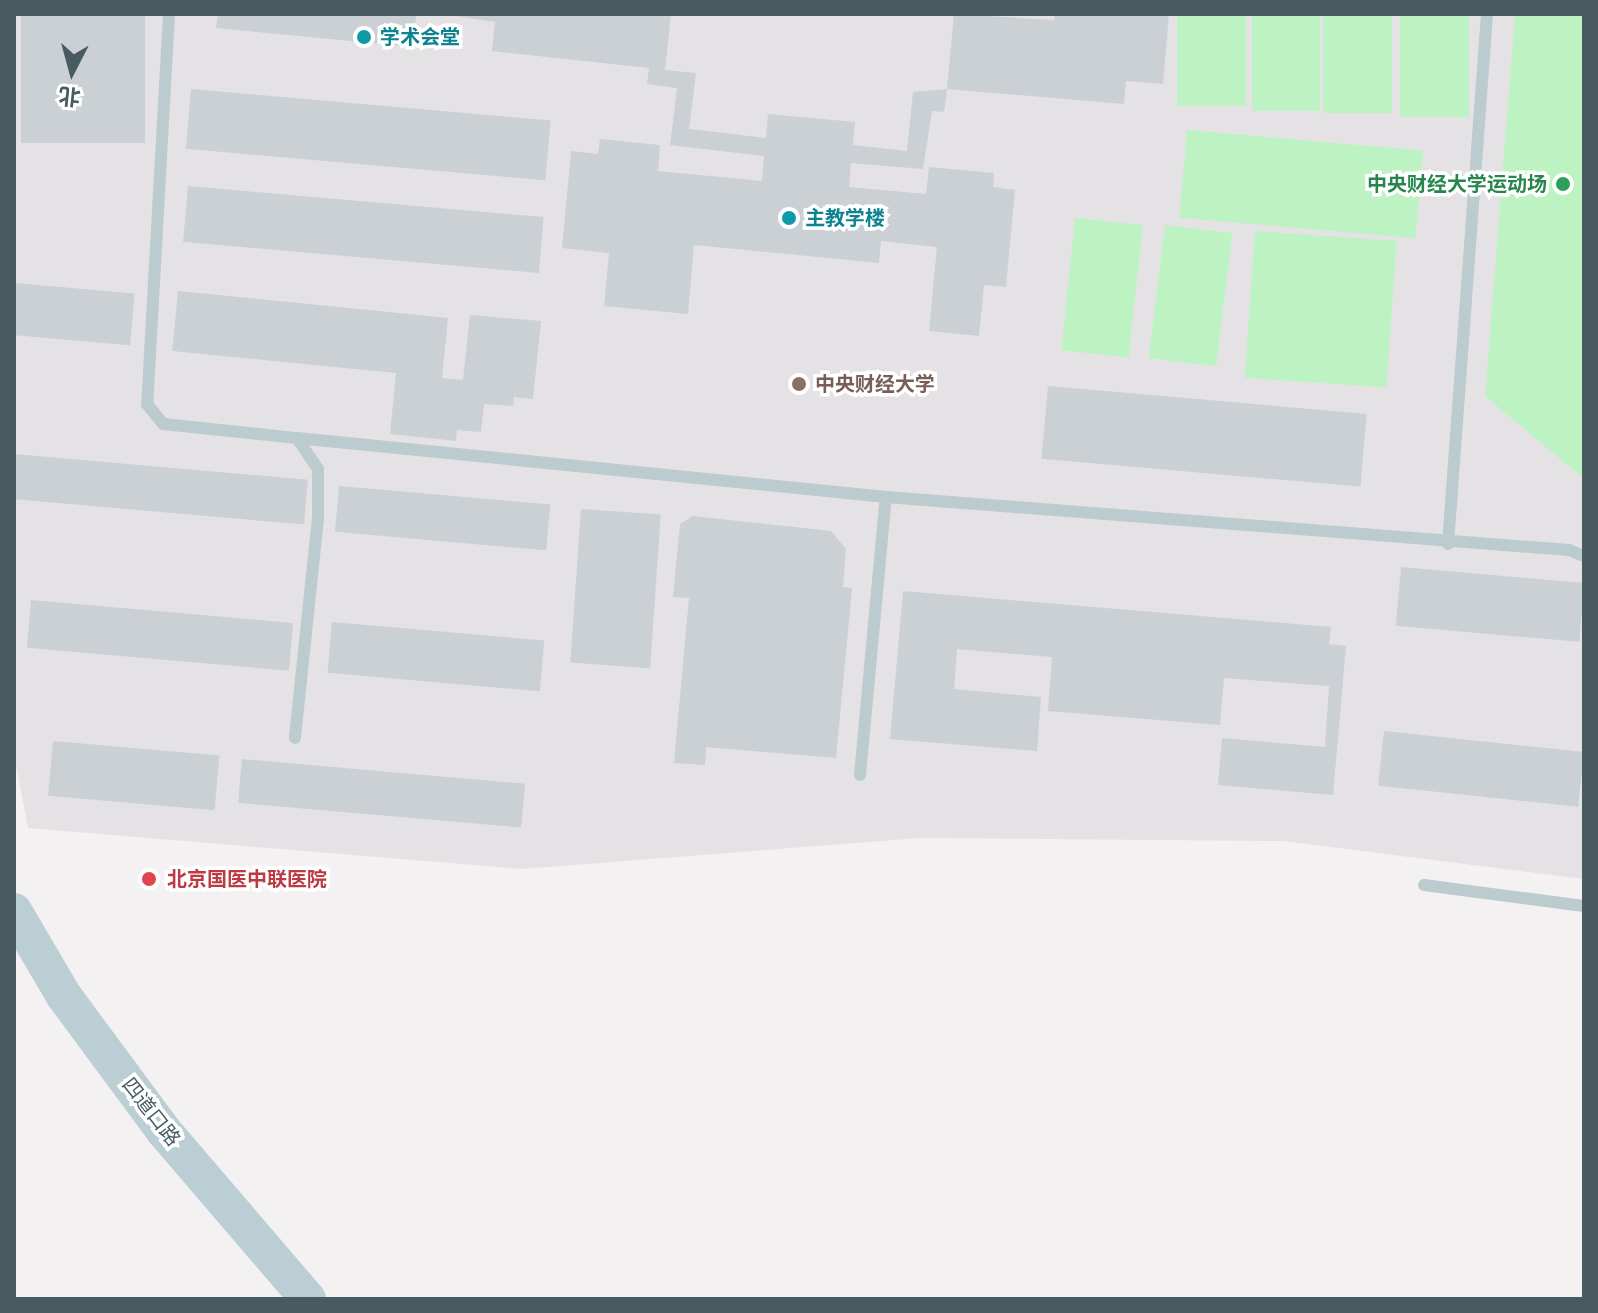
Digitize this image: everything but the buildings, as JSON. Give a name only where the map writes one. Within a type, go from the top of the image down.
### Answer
[{"type":"street","name":"四道口路","points":[[14,911],[64,996],[163,1130],[308,1299]]},
{"type":"lane","points":[[169,14],[147,404],[163,424],[886,497],[1448,544],[1569,550],[1584,556]]},
{"type":"lane","points":[[1448,544],[1487,14]]},
{"type":"lane","points":[[295,738],[318,518],[318,469],[297,438]]},
{"type":"lane","points":[[860,775],[886,497]]},
{"type":"lane","points":[[1424,885],[1584,906]]},
{"type":"shaded area","name":"中央财经大学","points":[[14,14],[1584,14],[1584,879],[1283,841],[920,838],[522,869],[28,828],[14,754]]},
{"type":"green space","points":[[1177,14],[1246,14],[1246,106],[1177,106]]},
{"type":"green space","points":[[1252,14],[1320,14],[1320,111],[1252,111]]},
{"type":"green space","points":[[1323,14],[1392,14],[1392,113],[1323,113]]},
{"type":"green space","points":[[1400,14],[1469,14],[1469,117],[1400,117]]},
{"type":"green space","points":[[1515,14],[1584,14],[1584,479],[1485,396]]},
{"type":"green space","points":[[1187,130],[1423,151],[1415,238],[1179,218]]},
{"type":"green space","points":[[1075,218],[1143,225],[1129,357],[1061,350]]},
{"type":"green space","points":[[1165,225],[1232,233],[1216,366],[1149,358]]},
{"type":"green space","points":[[1255,231],[1397,241],[1386,388],[1245,378]]},
{"type":"place","name":"学术会堂","points":[[364,37]]},
{"type":"place","name":"中央财经大学运动场","points":[[1563,184]]},
{"type":"place","name":"主教学楼","points":[[789,218]]},
{"type":"place","name":"中央财经大学","points":[[799,384]]},
{"type":"place","name":"北京国医中联医院","points":[[149,879]]}]
